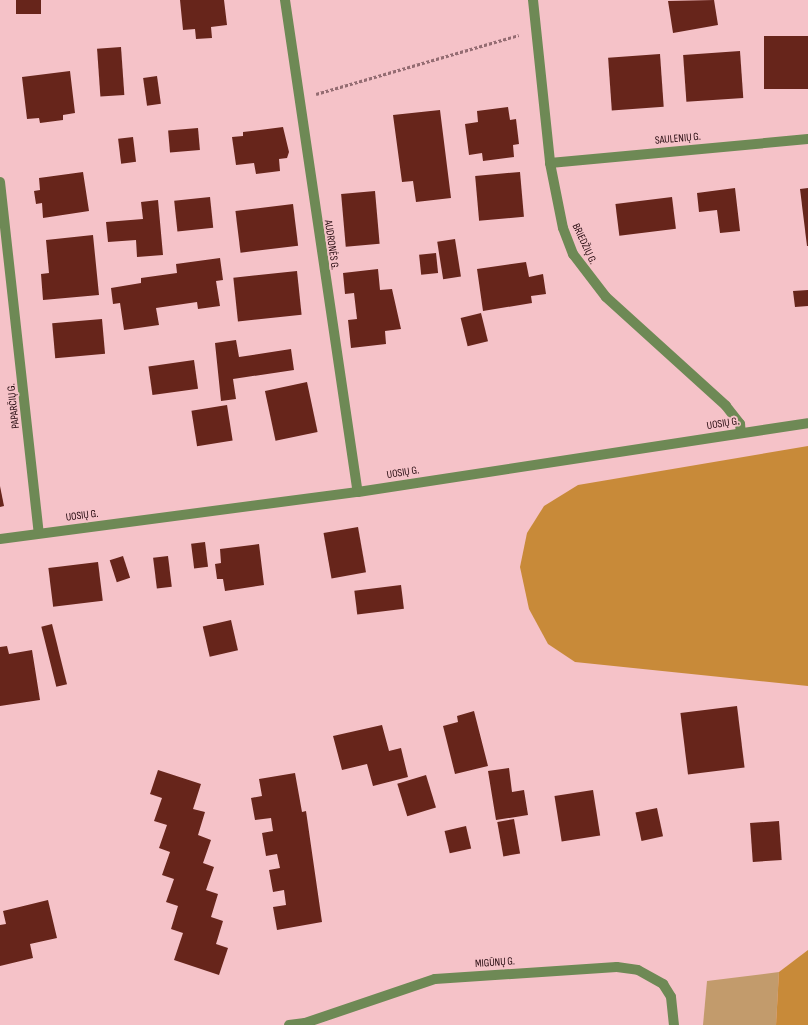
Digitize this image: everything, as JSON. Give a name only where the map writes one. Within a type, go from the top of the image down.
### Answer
[{"type":"street","name":"AUDRONĖS G.","points":[[285,0],[300,98],[320,256],[358,492]]},
{"type":"street","name":"BRIEDŽIŲ G.","points":[[533,0],[550,163],[563,228],[589,279],[726,406],[740,424],[741,433]]},
{"type":"street","name":"SAULENIŲ G.","points":[[550,163],[808,139]]},
{"type":"street","name":"PAPARČIŲ G.","points":[[0,182],[39,533]]},
{"type":"street","name":"UOSIŲ G.","points":[[0,538],[358,492],[808,423]]},
{"type":"street","name":"MIGŪNŲ G.","points":[[289,1025],[305,1023],[435,978],[617,967],[638,970],[663,984],[671,997],[674,1025]]},
{"type":"path","points":[[300,98],[537,30]]},
{"type":"shaded area","points":[[808,446],[808,686],[575,662],[548,644],[529,609],[520,567],[527,533],[544,506],[578,485]]},
{"type":"shaded area","points":[[808,950],[808,1025],[776,1025],[779,972]]},
{"type":"shaded area","points":[[779,972],[776,1025],[703,1025],[707,981]]},
{"type":"building","points":[[16,0],[41,0],[41,14],[16,14]]},
{"type":"building","points":[[180,0],[224,0],[227,25],[211,27],[212,38],[196,39],[195,29],[183,30]]},
{"type":"building","points":[[714,0],[718,25],[673,33],[668,1]]},
{"type":"building","points":[[764,36],[808,36],[808,89],[764,89]]},
{"type":"building","points":[[121,47],[124,95],[100,97],[97,49]]},
{"type":"building","points":[[740,51],[743,98],[686,102],[683,55]]},
{"type":"building","points":[[660,54],[664,107],[612,110],[608,58]]},
{"type":"building","points":[[70,71],[75,113],[63,115],[63,120],[40,123],[39,118],[27,119],[22,77]]},
{"type":"building","points":[[157,76],[161,104],[147,106],[143,78]]},
{"type":"building","points":[[508,107],[510,120],[516,119],[519,144],[513,145],[514,157],[483,161],[482,153],[469,155],[465,124],[478,122],[477,111]]},
{"type":"building","points":[[440,110],[451,198],[416,202],[413,181],[402,182],[393,115]]},
{"type":"building","points":[[283,127],[289,152],[287,158],[279,159],[280,171],[256,174],[254,163],[236,165],[232,137],[243,136],[243,132]]},
{"type":"building","points":[[198,128],[200,150],[170,153],[168,131]]},
{"type":"building","points":[[133,137],[136,162],[121,164],[118,139]]},
{"type":"building","points":[[83,172],[89,211],[43,218],[42,203],[36,204],[34,191],[40,190],[39,178]]},
{"type":"building","points":[[520,172],[524,217],[479,221],[475,176]]},
{"type":"building","points":[[735,188],[740,231],[720,233],[717,210],[699,212],[697,193]]},
{"type":"building","points":[[808,188],[808,246],[807,246],[800,189]]},
{"type":"building","points":[[375,191],[380,244],[346,247],[341,194]]},
{"type":"building","points":[[210,197],[213,228],[177,232],[174,201]]},
{"type":"building","points":[[672,197],[676,229],[619,236],[615,204]]},
{"type":"building","points":[[158,200],[163,255],[137,257],[136,240],[108,242],[106,222],[143,219],[141,202]]},
{"type":"building","points":[[293,204],[298,246],[241,253],[235,211]]},
{"type":"building","points":[[93,235],[99,295],[43,300],[41,274],[49,273],[46,240]]},
{"type":"building","points":[[455,239],[461,277],[443,279],[437,242]]},
{"type":"building","points":[[436,253],[438,273],[421,275],[419,255]]},
{"type":"building","points":[[220,258],[223,280],[216,281],[220,306],[198,309],[197,302],[156,308],[159,325],[124,330],[120,303],[113,304],[111,288],[141,283],[141,278],[177,273],[176,264]]},
{"type":"building","points":[[526,262],[529,277],[543,274],[546,294],[531,296],[532,303],[483,311],[477,269]]},
{"type":"building","points":[[378,269],[380,290],[392,289],[401,329],[385,331],[386,344],[351,348],[348,320],[357,319],[354,293],[345,294],[343,273]]},
{"type":"building","points":[[297,271],[302,315],[238,321],[233,278]]},
{"type":"building","points":[[808,290],[808,306],[795,307],[793,291]]},
{"type":"building","points":[[481,313],[488,341],[468,346],[461,318]]},
{"type":"building","points":[[102,319],[105,354],[55,358],[52,323]]},
{"type":"building","points":[[236,340],[239,357],[291,349],[294,370],[233,379],[236,399],[221,401],[215,343]]},
{"type":"building","points":[[194,360],[198,389],[152,395],[148,366]]},
{"type":"building","points":[[307,382],[318,432],[276,441],[265,391]]},
{"type":"building","points":[[227,405],[233,441],[197,446],[191,411]]},
{"type":"building","points":[[0,486],[4,506],[0,507]]},
{"type":"building","points":[[358,527],[366,572],[332,578],[324,533]]},
{"type":"building","points":[[205,542],[208,567],[194,569],[191,544]]},
{"type":"building","points":[[259,544],[264,585],[225,591],[223,579],[217,579],[215,564],[221,563],[220,549]]},
{"type":"building","points":[[123,556],[130,578],[117,582],[110,560]]},
{"type":"building","points":[[168,556],[172,587],[157,589],[153,558]]},
{"type":"building","points":[[98,562],[103,601],[53,607],[48,568]]},
{"type":"building","points":[[401,585],[404,609],[357,615],[354,591]]},
{"type":"building","points":[[231,620],[238,650],[210,657],[203,627]]},
{"type":"building","points":[[52,624],[67,684],[56,687],[41,627]]},
{"type":"building","points":[[7,646],[9,654],[32,650],[40,700],[0,706],[0,647]]},
{"type":"building","points":[[737,706],[745,768],[688,774],[680,713]]},
{"type":"building","points":[[474,711],[488,766],[455,774],[443,726],[458,722],[457,716]]},
{"type":"building","points":[[382,725],[389,751],[401,748],[408,777],[373,786],[367,764],[342,770],[333,736]]},
{"type":"building","points":[[509,768],[512,792],[524,790],[528,815],[496,820],[488,771]]},
{"type":"building","points":[[158,770],[201,784],[193,809],[205,812],[198,835],[211,840],[203,863],[214,867],[206,890],[218,894],[211,917],[223,921],[216,944],[228,948],[219,975],[174,960],[183,933],[171,929],[178,906],[166,902],[174,879],[162,875],[170,852],[159,848],[167,825],[154,821],[162,798],[150,794]]},
{"type":"building","points":[[295,773],[302,812],[306,811],[322,922],[277,930],[273,907],[286,905],[284,890],[273,892],[269,870],[280,868],[277,854],[266,856],[262,833],[273,831],[271,818],[255,820],[251,798],[262,796],[259,779]]},
{"type":"building","points":[[426,775],[436,808],[407,816],[397,784]]},
{"type":"building","points":[[593,790],[600,835],[562,842],[554,796]]},
{"type":"building","points":[[657,808],[663,836],[642,841],[635,813]]},
{"type":"building","points":[[514,819],[520,853],[503,856],[497,822]]},
{"type":"building","points":[[779,821],[782,860],[753,862],[750,823]]},
{"type":"building","points":[[466,826],[471,848],[450,853],[445,831]]},
{"type":"building","points":[[48,900],[57,938],[30,944],[33,958],[0,966],[0,925],[6,924],[3,911]]}]
